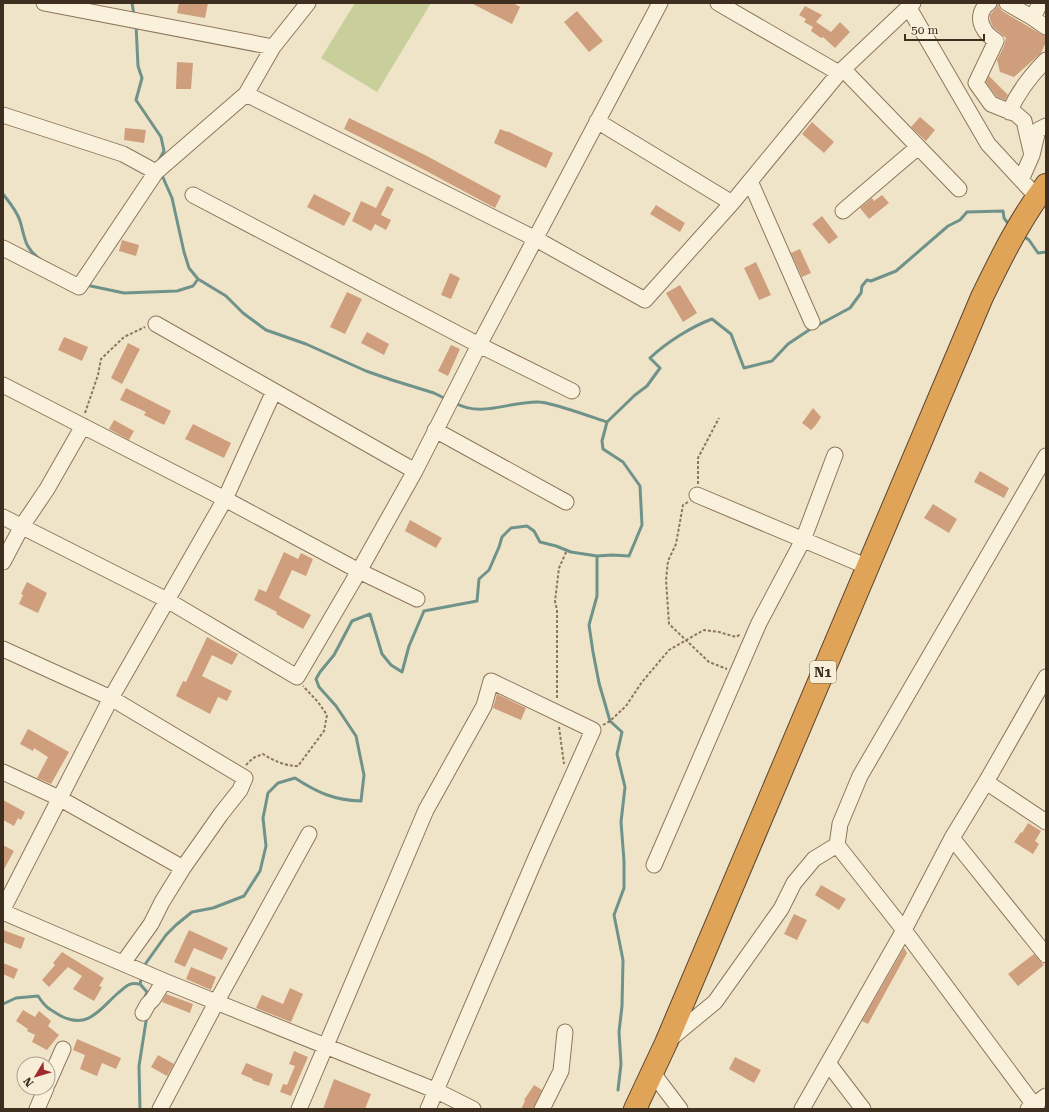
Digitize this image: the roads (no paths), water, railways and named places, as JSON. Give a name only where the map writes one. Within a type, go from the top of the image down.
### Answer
[{"type":"highway","name":"N1","points":[[635,1109],[666,1042],[982,297],[1016,232],[1041,191]]},
{"type":"street","points":[[44,3],[274,47]]},
{"type":"street","points":[[3,248],[79,287],[156,172],[246,94],[274,47],[308,3]]},
{"type":"street","points":[[3,517],[167,600],[297,676],[359,571],[415,471],[479,345],[660,3]]},
{"type":"street","points":[[718,3],[841,71],[959,189]]},
{"type":"street","points":[[989,3],[984,6],[980,16],[984,29],[996,41],[976,83],[990,104],[1016,114],[1024,121],[1032,155]]},
{"type":"street","points":[[1007,3],[1033,18],[1046,28]]},
{"type":"street","points":[[1033,18],[1040,3]]},
{"type":"street","points":[[246,94],[536,239],[645,300],[732,203],[841,71],[911,6],[988,144],[1022,180],[1041,191]]},
{"type":"street","points":[[1009,112],[1017,95],[1026,82],[1046,60]]},
{"type":"street","points":[[3,115],[123,154],[156,172]]},
{"type":"street","points":[[597,121],[732,203]]},
{"type":"street","points":[[1022,180],[1032,155],[1038,130],[1046,126]]},
{"type":"street","points":[[842,211],[918,147]]},
{"type":"street","points":[[750,181],[812,322]]},
{"type":"street","points":[[193,195],[479,345],[572,391]]},
{"type":"street","points":[[156,324],[415,471]]},
{"type":"street","points":[[3,385],[417,600]]},
{"type":"street","points":[[274,390],[225,499],[111,698],[3,911],[160,979],[437,1091],[473,1109]]},
{"type":"street","points":[[3,562],[22,526],[47,489],[83,426]]},
{"type":"street","points":[[435,430],[566,502]]},
{"type":"street","points":[[654,865],[759,623],[803,540],[835,455]]},
{"type":"street","points":[[1046,456],[860,776],[840,824],[837,845],[904,930],[1033,1108],[1046,1096]]},
{"type":"street","points":[[697,495],[868,567]]},
{"type":"street","points":[[3,649],[111,698],[245,778],[240,790],[183,868],[162,902],[128,965]]},
{"type":"street","points":[[802,1109],[904,930],[952,838],[1046,677]]},
{"type":"street","points":[[299,1109],[426,810],[484,706],[491,681],[593,730],[536,855],[437,1091],[428,1109]]},
{"type":"street","points":[[3,772],[59,798],[183,868]]},
{"type":"street","points":[[986,782],[1046,822]]},
{"type":"street","points":[[160,1109],[217,1001],[309,834]]},
{"type":"street","points":[[952,838],[1046,955]]},
{"type":"street","points":[[666,1042],[715,1002],[781,909],[794,883],[814,859],[837,845]]},
{"type":"street","points":[[145,1008],[153,999],[160,979]]},
{"type":"street","points":[[542,1109],[561,1070],[565,1032]]},
{"type":"street","points":[[56,1065],[63,1049]]},
{"type":"street","points":[[828,1062],[863,1109]]},
{"type":"street","points":[[652,1072],[680,1109]]},
{"type":"street","points":[[37,1109],[43,1096]]},
{"type":"waterway","points":[[132,3],[134,15]]},
{"type":"waterway","points":[[136,24],[138,66],[142,78],[136,100],[161,137],[164,151],[158,162]]},
{"type":"waterway","points":[[161,173],[172,198],[189,268],[198,279],[226,296],[243,313],[266,330],[306,344],[366,371],[434,393],[446,399]]},
{"type":"waterway","points":[[3,194],[19,217],[28,246],[40,259]]},
{"type":"waterway","points":[[144,968],[166,935],[192,912],[213,908],[244,896],[260,871],[266,846],[263,818],[268,793],[278,783],[295,778],[326,795],[361,801],[364,775],[356,736],[336,706],[319,687],[316,679],[334,655],[352,621],[370,614],[382,654],[391,665],[402,672],[409,646],[424,611],[477,601],[479,579],[489,570],[502,537],[511,528],[527,526],[534,531],[540,542],[571,552],[597,556],[629,556],[642,525],[640,486],[623,462],[603,449],[602,441],[607,422],[635,395],[647,386],[660,368],[650,358],[657,352],[688,331],[712,319],[731,334],[744,368],[772,361],[788,344],[809,330],[850,308],[861,293],[862,286],[867,280],[871,281],[896,271],[948,226],[960,220],[967,212],[1003,211],[1004,218],[1010,226]]},
{"type":"waterway","points":[[1022,235],[1029,240],[1038,253],[1046,252]]},
{"type":"waterway","points":[[86,285],[124,293],[177,291],[193,286],[198,279]]},
{"type":"waterway","points":[[455,403],[475,409],[486,409],[528,402],[541,402],[607,422]]},
{"type":"waterway","points":[[597,556],[597,596],[589,625],[599,683],[610,721],[622,732],[617,754],[625,787],[621,822],[624,861],[624,888],[614,915],[623,960],[622,1006],[619,1032],[621,1064],[618,1090]]},
{"type":"waterway","points":[[140,984],[142,976]]},
{"type":"waterway","points":[[140,984],[147,992],[144,999]]},
{"type":"waterway","points":[[3,1004],[16,998],[38,996],[53,1012],[70,1020],[79,1021],[93,1016],[127,985],[140,984]]},
{"type":"waterway","points":[[140,1109],[139,1066],[147,1015]]}]
